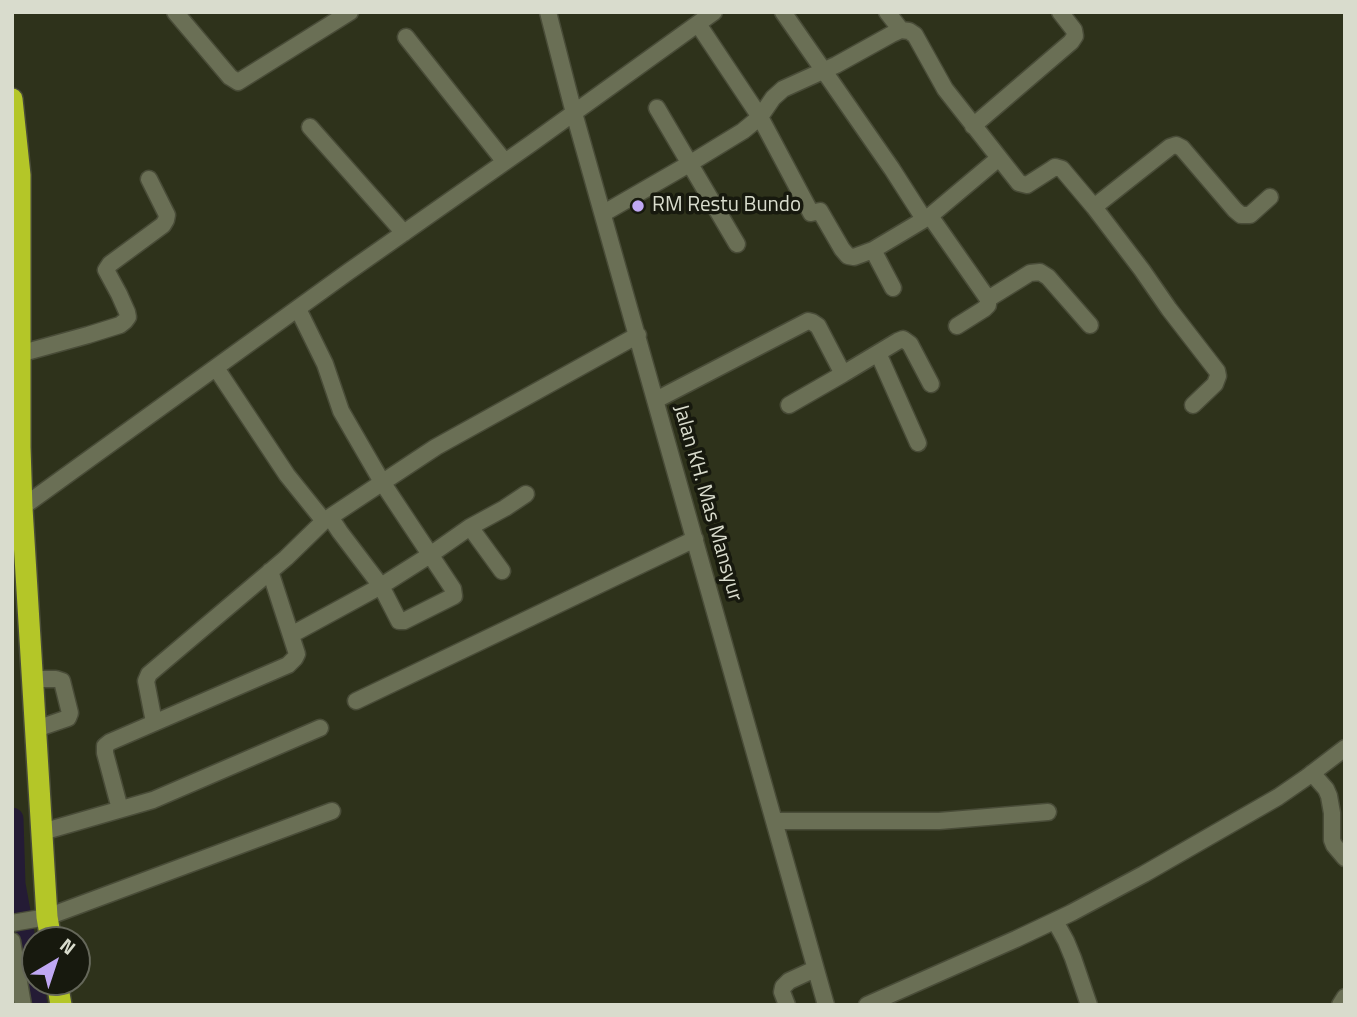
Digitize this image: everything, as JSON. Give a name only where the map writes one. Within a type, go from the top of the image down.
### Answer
[{"type":"highway","points":[[12,99],[20,175],[21,251],[17,511],[33,679],[43,832],[28,921]]},
{"type":"street","points":[[175,12],[230,77],[238,82],[328,18],[350,12]]},
{"type":"street","name":"Jalan KH. Mas Mansyur","points":[[548,12],[826,1005]]},
{"type":"street","points":[[17,511],[714,12]]},
{"type":"street","points":[[783,12],[892,169],[988,299],[985,308],[957,326]]},
{"type":"street","points":[[887,12],[901,30]]},
{"type":"street","points":[[973,126],[1071,43],[1075,36],[1074,30],[1060,12]]},
{"type":"street","points":[[698,24],[760,117],[811,213],[820,211],[845,254],[852,257],[873,250],[927,218],[999,158]]},
{"type":"street","points":[[604,213],[743,131],[760,117],[778,93],[901,30],[909,31],[915,35],[945,89],[1019,183],[1032,183],[1055,167],[1062,169],[1142,270],[1216,369],[1218,376],[1215,384],[1193,405]]},
{"type":"street","points":[[406,37],[505,162]]},
{"type":"street","points":[[657,108],[737,244]]},
{"type":"street","points":[[310,127],[404,233]]},
{"type":"street","points":[[1094,207],[1176,145],[1182,148],[1241,215],[1250,215],[1270,197]]},
{"type":"street","points":[[19,354],[120,325],[128,317],[106,271],[110,264],[166,220],[167,215],[149,179]]},
{"type":"street","points":[[873,250],[893,288]]},
{"type":"street","points":[[988,299],[1030,273],[1040,271],[1090,324]]},
{"type":"street","points":[[216,368],[287,475],[340,532],[381,586],[397,619],[401,622],[450,599],[454,592],[382,482],[341,411],[325,364],[298,309]]},
{"type":"street","points":[[656,400],[808,321],[818,326],[843,374]]},
{"type":"street","points":[[154,722],[146,681],[149,674],[286,558],[327,519],[436,447],[638,335]]},
{"type":"street","points":[[789,405],[900,340],[906,340],[910,344],[931,384]]},
{"type":"street","points":[[878,353],[918,443]]},
{"type":"street","points":[[291,635],[381,586],[470,527],[526,494]]},
{"type":"street","points":[[470,527],[502,571]]},
{"type":"street","points":[[356,701],[695,539]]},
{"type":"street","points":[[120,809],[105,753],[110,742],[292,662],[297,654],[270,571]]},
{"type":"street","points":[[33,679],[62,681],[70,713],[68,718],[36,729]]},
{"type":"street","points":[[43,832],[153,800],[320,728]]},
{"type":"street","points":[[867,1005],[1055,921],[1278,797],[1345,748]]},
{"type":"street","points":[[1312,773],[1329,796],[1332,840],[1345,859]]},
{"type":"street","points":[[28,921],[332,811]]},
{"type":"street","points":[[774,821],[939,821],[1048,812]]},
{"type":"street","points":[[1055,921],[1073,958],[1089,1005]]},
{"type":"street","points":[[12,941],[23,1005]]},
{"type":"street","points":[[787,1005],[783,987],[789,981],[816,969]]},
{"type":"street","points":[[1340,1005],[1345,997]]},
{"type":"waterway","points":[[12,819],[14,884],[36,1005]]},
{"type":"place","name":"RM Restu Bundo","points":[[638,206]]}]
